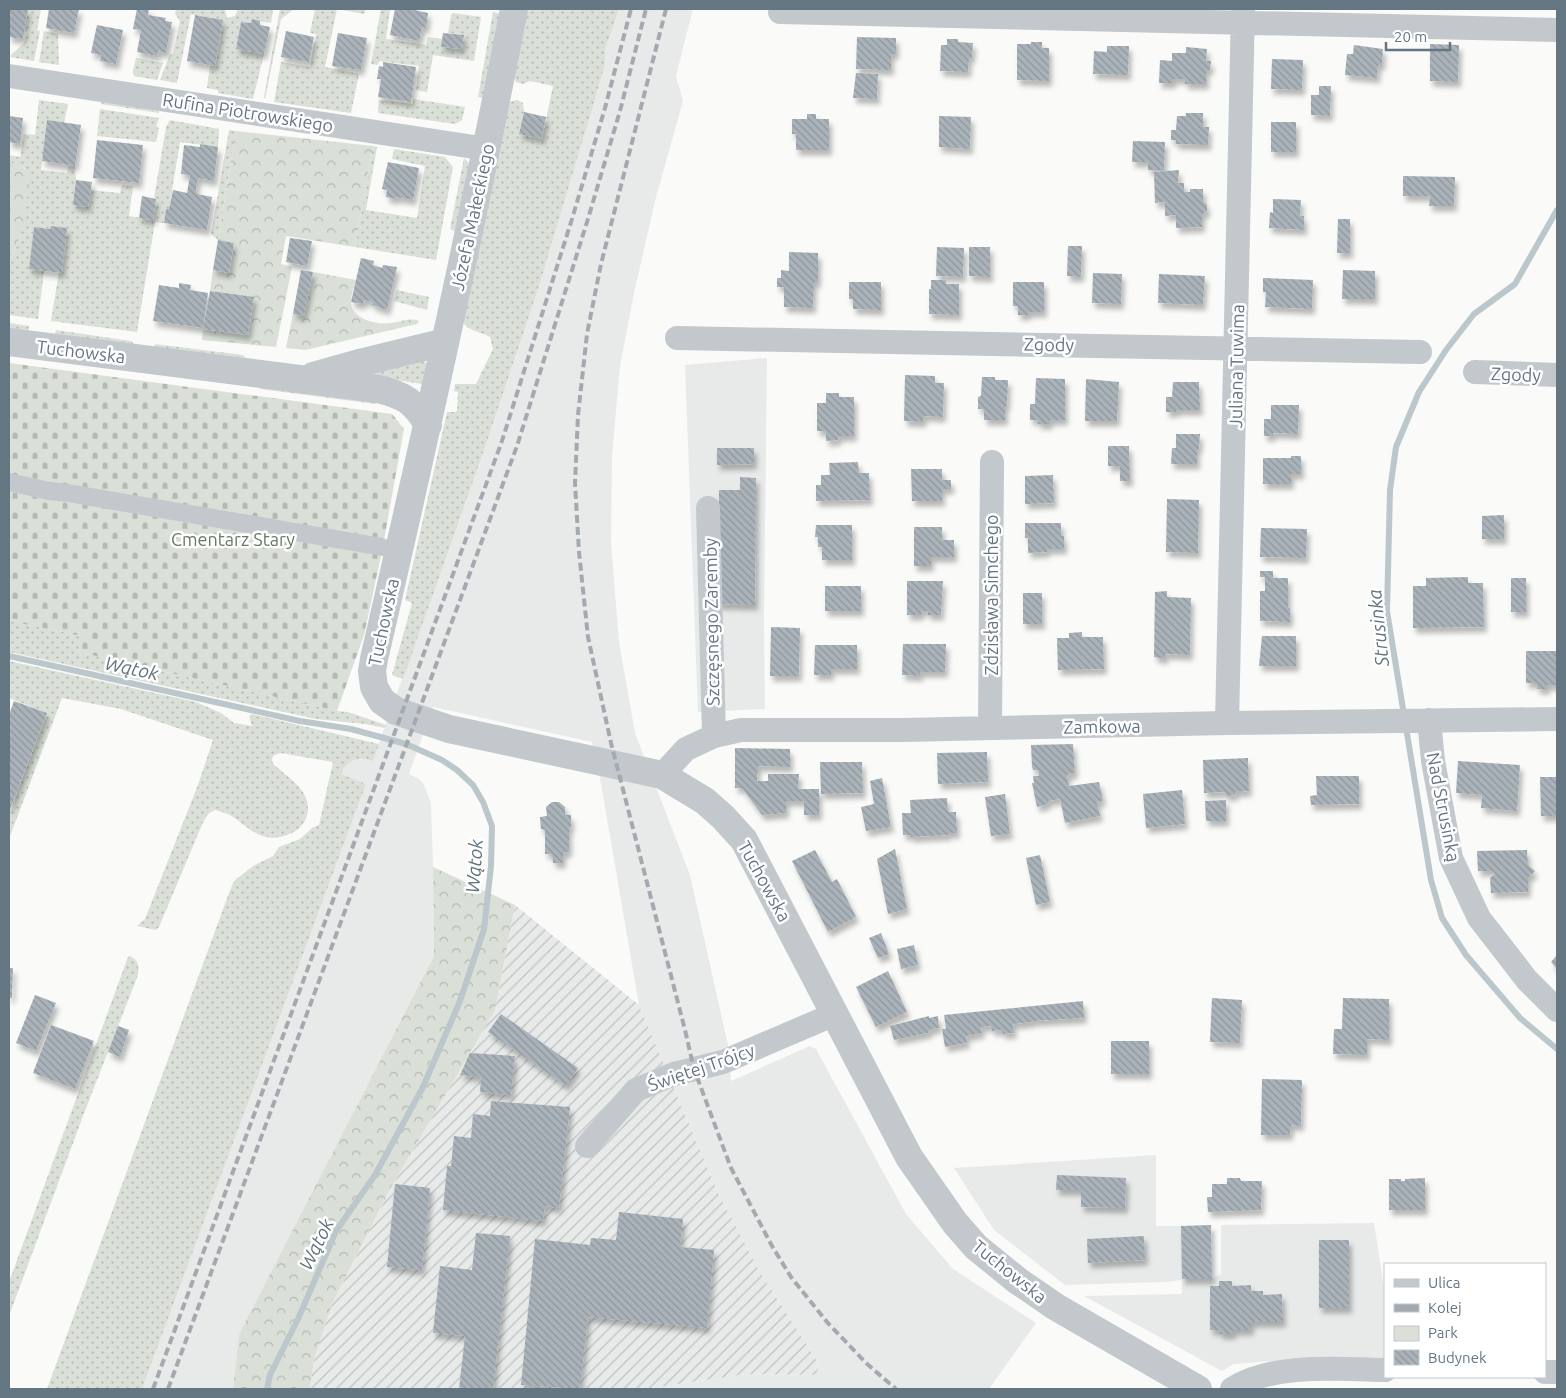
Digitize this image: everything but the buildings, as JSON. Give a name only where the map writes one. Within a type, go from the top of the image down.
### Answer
[{"type":"street","name":"Józefa Małeckiego","points":[[428,425],[514,9]]},
{"type":"street","points":[[780,12],[1243,15],[1557,30]]},
{"type":"street","name":"Juliana Tuwima","points":[[1227,723],[1243,15]]},
{"type":"street","name":"Rufina Piotrowskiego","points":[[9,76],[486,149]]},
{"type":"street","name":"Zgody","points":[[677,338],[1420,352]]},
{"type":"street","name":"Tuchowska","points":[[9,342],[302,379],[392,392],[406,398],[420,411],[428,425],[374,659],[372,680],[382,701],[396,711],[449,729],[662,775],[705,801],[744,840],[836,1014],[871,1088],[909,1157],[955,1223],[976,1247],[1018,1281],[1056,1307],[1198,1389]]},
{"type":"street","name":"Tuchowska","points":[[302,379],[445,342]]},
{"type":"street","name":"Zgody","points":[[1476,372],[1557,375]]},
{"type":"street","name":"Zdzisława Simchego","points":[[990,728],[992,462]]},
{"type":"street","points":[[9,482],[49,491],[382,547]]},
{"type":"street","name":"Szczęsnego Zaremby","points":[[708,508],[714,736]]},
{"type":"street","name":"Zamkowa","points":[[662,775],[686,749],[714,736],[741,730],[892,730],[1557,719]]},
{"type":"street","name":"Nad Strusinką","points":[[1425,720],[1451,858],[1479,918],[1527,980],[1557,1010]]},
{"type":"street","name":"Świętej Trójcy","points":[[587,1146],[636,1090],[674,1074],[723,1062],[836,1014]]},
{"type":"street","points":[[1232,1389],[1267,1374],[1317,1369],[1384,1370]]},
{"type":"shaded area","points":[[619,9],[693,9],[676,76],[683,101],[656,197],[634,293],[620,366],[612,456],[611,542],[619,642],[635,733],[690,875],[728,1045],[731,1081],[810,1046],[816,1049],[906,1214],[953,1269],[1036,1323],[989,1389],[645,1389],[747,1374],[818,1375],[817,1361],[760,1272],[718,1193],[639,1005],[600,778],[592,742],[433,707],[409,774],[423,783],[431,803],[434,956],[239,1334],[233,1389],[142,1389],[366,784],[341,774],[347,764],[353,760],[358,758],[373,760],[484,450],[539,286],[605,64],[605,49],[609,33]]},
{"type":"shaded area","points":[[767,358],[764,617],[765,709],[698,712],[685,365]]},
{"type":"shaded area","points":[[515,905],[639,1005],[718,1193],[760,1272],[817,1361],[818,1375],[747,1374],[645,1389],[310,1389],[314,1359],[332,1304],[389,1191],[495,1010]]},
{"type":"shaded area","points":[[1156,1155],[1156,1226],[1181,1226],[1183,1279],[1212,1279],[1221,1274],[1221,1225],[1374,1223],[1384,1288],[1384,1366],[1322,1361],[1271,1361],[1234,1364],[1222,1371],[1084,1296],[1182,1294],[1182,1280],[1065,1285],[994,1230],[954,1168]]},
{"type":"green space","points":[[28,9],[41,9],[37,30],[40,31],[34,61],[10,57],[24,43],[27,32],[24,31]]},
{"type":"green space","points":[[176,9],[225,9],[227,18],[235,16],[238,9],[273,9],[271,23],[252,20],[251,23],[241,22],[236,49],[264,54],[253,99],[218,93],[218,90],[207,88],[210,65],[215,66],[223,20],[191,14],[177,83],[160,80],[170,54],[173,54],[180,21],[175,14]]},
{"type":"green space","points":[[280,9],[294,9],[281,19],[265,99],[264,97]]},
{"type":"green space","points":[[315,9],[337,9],[325,67],[359,74],[351,113],[274,102],[281,62],[310,67],[316,34],[310,33]]},
{"type":"green space","points":[[337,9],[366,9],[364,14]]},
{"type":"green space","points":[[381,9],[390,10],[386,39],[426,45],[428,37],[442,39],[441,47],[462,49],[464,35],[448,33],[451,15],[453,13],[481,17],[474,61],[433,55],[427,92],[416,90],[419,66],[379,61],[378,65],[371,64]]},
{"type":"green space","points":[[526,9],[619,9],[605,49],[605,64],[539,286],[484,450],[403,679],[392,675],[412,603],[405,600],[447,412],[457,411],[458,392],[454,391],[455,384],[476,384],[493,349],[490,337],[467,327],[462,320],[509,102],[517,100],[523,103],[524,112],[519,134],[542,139],[553,86],[530,81],[523,84],[516,82],[514,78]]},
{"type":"green space","points":[[493,12],[501,14],[485,98],[478,97]]},
{"type":"green space","points":[[44,31],[58,34],[59,65],[39,62]]},
{"type":"green space","points":[[136,58],[163,63],[157,80],[134,76],[133,71]]},
{"type":"green space","points":[[103,98],[158,107],[159,113],[101,104]]},
{"type":"green space","points":[[413,99],[465,107],[462,120],[455,124],[378,113],[379,100],[413,104]]},
{"type":"green space","points":[[39,100],[68,104],[64,123],[47,121],[41,170],[67,173],[69,165],[75,166],[76,180],[73,205],[88,207],[90,190],[120,193],[122,185],[133,186],[129,216],[153,220],[156,199],[154,198],[166,127],[170,120],[219,129],[218,147],[180,142],[169,209],[166,209],[164,223],[155,222],[137,332],[51,321],[59,272],[62,272],[67,228],[51,226],[50,229],[34,227],[29,269],[44,271],[38,319],[9,315],[9,261],[15,250],[22,228],[25,204],[25,168],[9,162],[9,155],[20,157],[24,134],[35,135]]},
{"type":"green space","points":[[100,109],[159,118],[156,127],[159,128],[156,142],[97,136]]},
{"type":"green space","points":[[229,130],[236,131],[218,240],[211,234]]},
{"type":"green space","points":[[236,131],[373,146],[355,247],[286,236],[281,264],[292,267],[276,347],[202,340],[203,329],[248,335],[254,298],[210,291],[213,270],[229,273],[234,243],[218,240]]},
{"type":"green space","points":[[373,146],[377,147],[366,210],[417,218],[425,166],[392,159],[394,149],[445,157],[453,167],[436,260],[355,247]]},
{"type":"green space","points":[[464,158],[469,163],[458,233],[450,229]]},
{"type":"green space","points":[[9,162],[17,164],[30,172],[22,229],[9,261]]},
{"type":"green space","points":[[313,272],[356,280],[351,304],[353,309],[362,318],[373,322],[386,323],[408,320],[419,321],[417,324],[305,350],[286,348],[293,314],[304,315]]},
{"type":"green space","points":[[397,290],[429,297],[427,310],[394,301]]},
{"type":"green space","points":[[9,323],[29,326],[28,333],[9,330]]},
{"type":"green space","points":[[56,330],[131,341],[134,344],[132,346],[55,334]]},
{"type":"green space","points":[[155,344],[243,355],[246,358],[154,347]]},
{"type":"green space","points":[[422,359],[426,364],[427,371],[426,378],[422,384],[371,376],[370,371]]},
{"type":"green space","name":"Cmentarz Stary","points":[[9,363],[392,414],[404,429],[382,551],[364,635],[337,711],[78,652],[82,636],[9,621]]},
{"type":"green space","points":[[261,384],[377,400],[376,404],[260,389]]},
{"type":"green space","points":[[9,621],[83,636],[78,652],[348,712],[386,725],[385,728],[316,719],[9,652]]},
{"type":"green space","points":[[9,661],[196,702],[221,713],[234,723],[252,726],[249,716],[252,714],[379,744],[373,761],[354,760],[347,765],[341,774],[366,784],[142,1389],[47,1389],[234,881],[253,866],[273,856],[279,847],[300,839],[312,828],[319,825],[333,762],[280,753],[273,756],[273,764],[302,790],[305,796],[308,810],[302,824],[290,834],[274,838],[252,831],[230,815],[215,810],[209,813],[203,822],[159,927],[156,930],[137,926],[145,919],[198,785],[213,740],[121,709],[62,698],[9,839],[9,813],[47,713],[9,698]]},
{"type":"green space","points":[[433,867],[515,905],[495,1010],[389,1191],[332,1304],[314,1359],[310,1389],[233,1389],[239,1334],[434,956]]},
{"type":"green space","points":[[130,956],[138,964],[138,975],[83,1116],[9,1316],[9,1282],[128,957]]},
{"type":"waterway","name":"Strusinka","points":[[1557,210],[1515,284],[1474,314],[1446,350],[1419,392],[1396,447],[1390,490],[1387,611],[1431,880],[1442,918],[1466,955],[1520,1018],[1557,1049]]},
{"type":"waterway","name":"Wątok","points":[[9,656],[300,721],[351,729],[406,744],[442,760],[457,770],[473,785],[483,802],[492,826],[491,866],[484,929],[460,1001],[423,1087],[375,1175],[336,1231],[298,1319],[270,1375],[267,1389]]},
{"type":"railway","points":[[153,1389],[502,441],[572,219],[605,108],[631,9]]},
{"type":"railway","points":[[168,1389],[517,446],[620,111],[646,9]]},
{"type":"railway","points":[[666,9],[601,264],[587,334],[578,415],[575,483],[579,552],[588,637],[611,743],[694,1069],[731,1168],[772,1246],[791,1277],[827,1322],[866,1363],[896,1389]]}]
